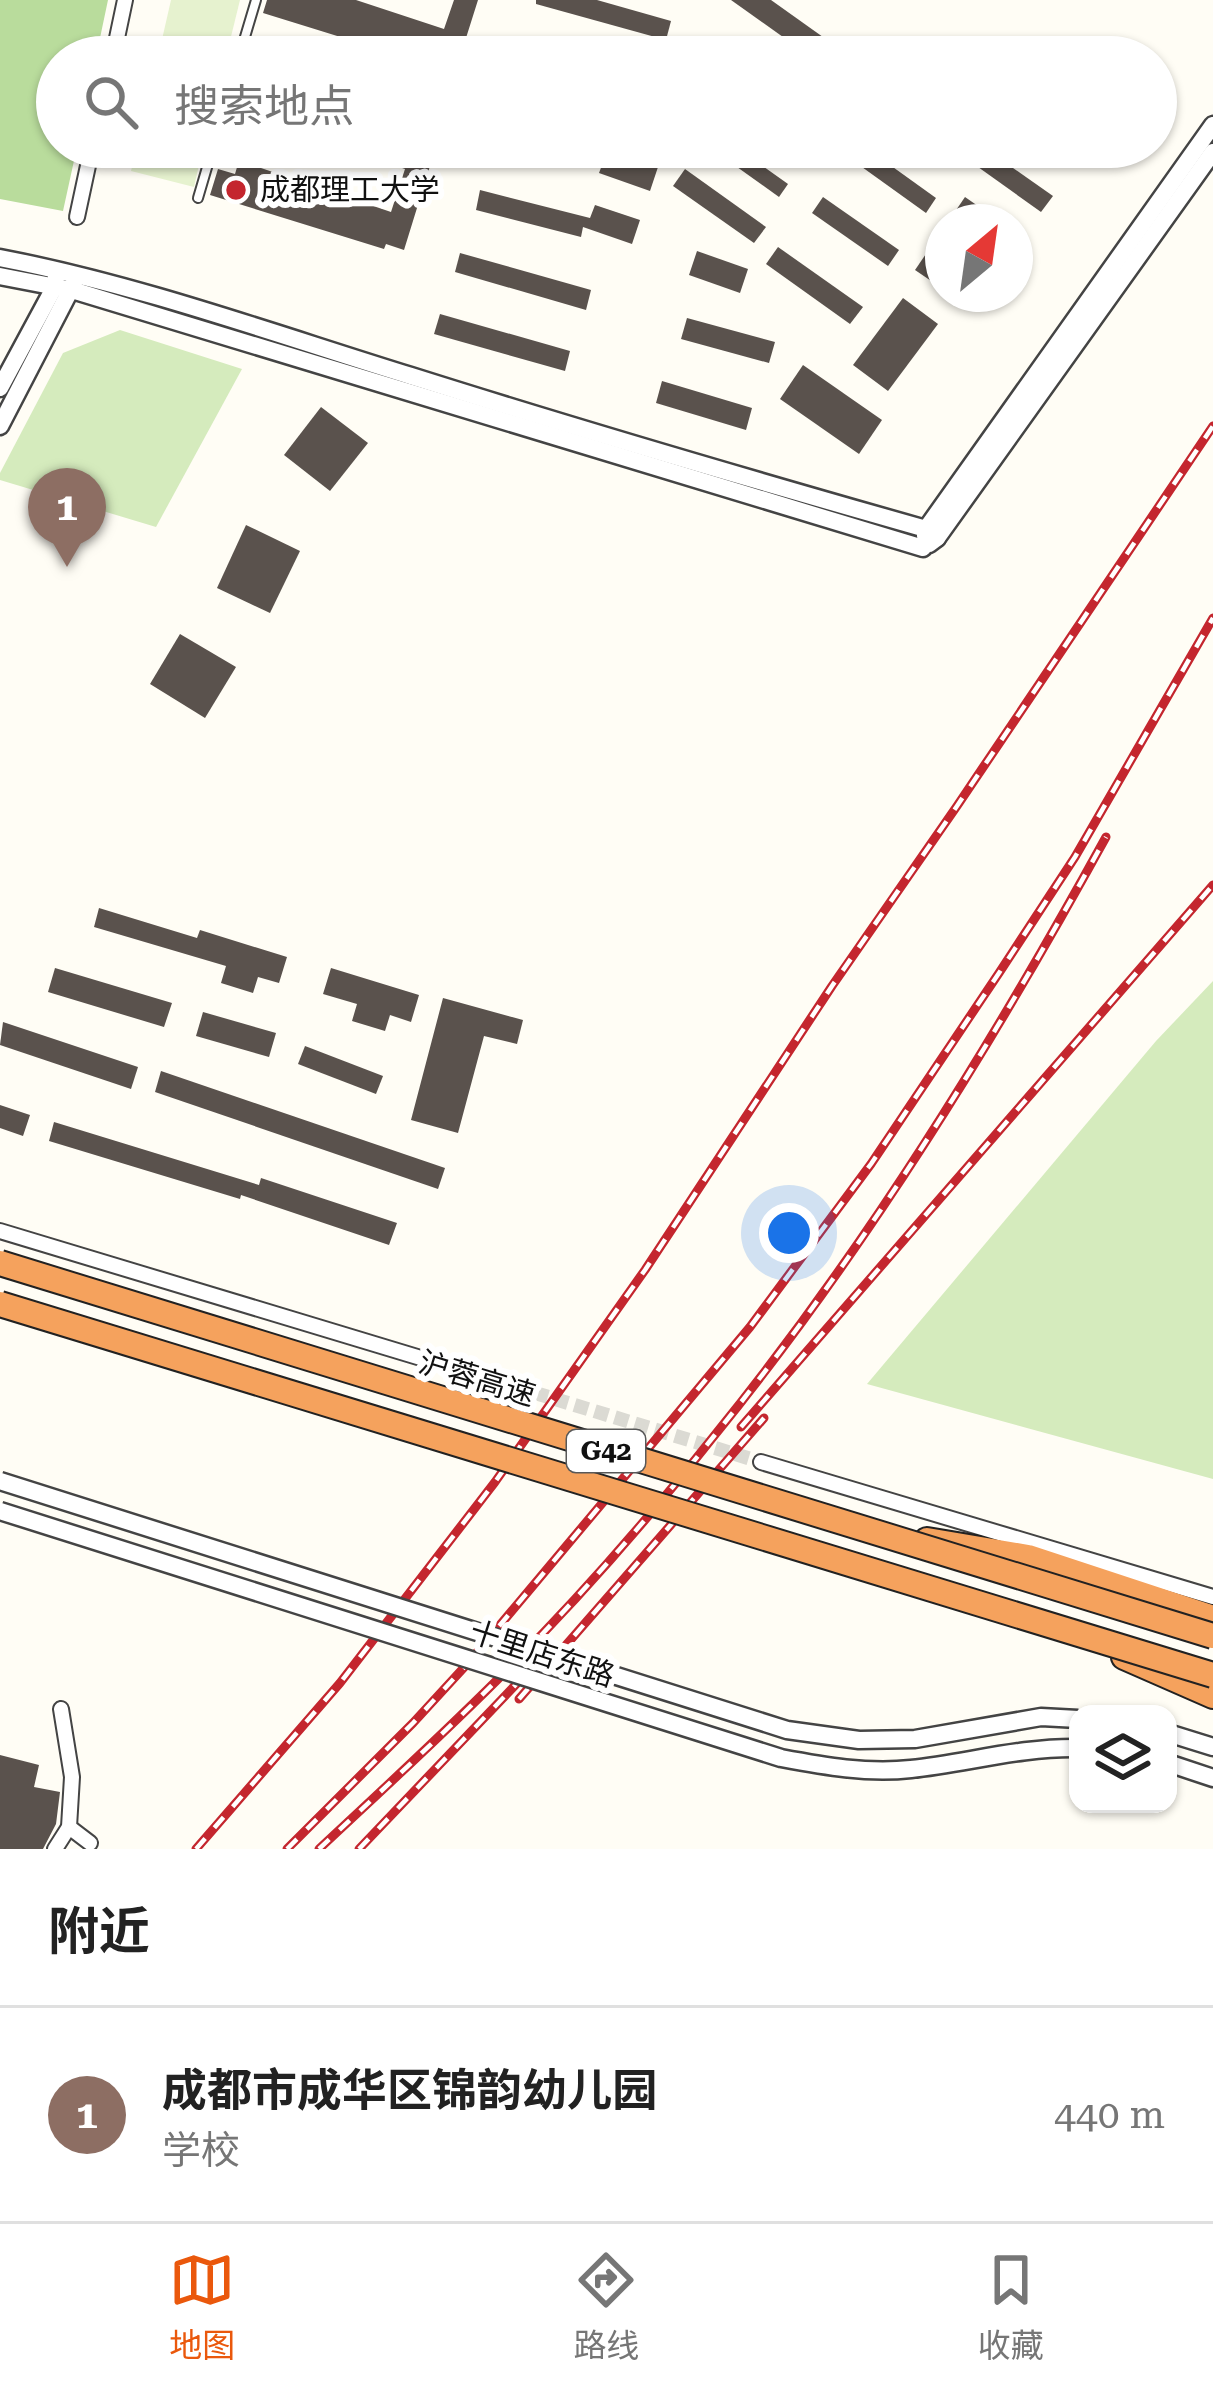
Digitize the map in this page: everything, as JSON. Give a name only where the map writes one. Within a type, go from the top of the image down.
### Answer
[{"type":"highway","name":"沪蓉高速","points":[[0,1263],[1213,1636]]},
{"type":"highway","name":"G42","points":[[0,1304],[1213,1675]]},
{"type":"highway","points":[[853,1527],[1028,1557],[1213,1618]]},
{"type":"highway","points":[[1056,1627],[1213,1696]]},
{"type":"street","points":[[117,36],[125,0]]},
{"type":"street","points":[[928,539],[1213,125]]},
{"type":"street","points":[[928,539],[1213,152]]},
{"type":"street","points":[[76,217],[87,168]]},
{"type":"street","points":[[1,260],[623,443],[928,539]]},
{"type":"street","points":[[0,388],[65,279]]},
{"type":"street","points":[[0,426],[65,279]]},
{"type":"street","points":[[0,1231],[434,1362]]},
{"type":"street","points":[[761,1462],[1213,1597]]},
{"type":"street","name":"十里店东路","points":[[0,1481],[788,1730],[859,1740],[914,1739],[1041,1717],[1069,1719]]},
{"type":"street","name":"十里店东路","points":[[0,1510],[781,1758],[844,1770],[908,1770],[1069,1748]]},
{"type":"street","points":[[55,1849],[69,1827],[72,1777],[62,1709]]},
{"type":"street","points":[[1177,1736],[1213,1747]]},
{"type":"street","points":[[1177,1766],[1213,1778]]},
{"type":"street","points":[[69,1827],[89,1843]]},
{"type":"lane","points":[[245,36],[256,0]]},
{"type":"lane","points":[[198,198],[207,168]]},
{"type":"green space","points":[[0,0],[108,0],[100,36],[36,36],[36,168],[72,168],[63,211],[0,199]]},
{"type":"green space","points":[[171,0],[240,0],[231,36],[163,36]]},
{"type":"green space","points":[[132,168],[198,168],[194,187]]},
{"type":"green space","points":[[120,330],[242,369],[156,527],[0,480],[63,353]]},
{"type":"green space","points":[[1213,981],[1213,1479],[867,1384],[1156,1041]]},
{"type":"building","points":[[267,0],[356,0],[444,29],[454,0],[478,0],[467,36],[337,36],[263,13]]},
{"type":"building","points":[[536,0],[597,0],[671,21],[667,36],[652,36],[536,4]]},
{"type":"building","points":[[731,0],[771,0],[822,36],[782,36]]},
{"type":"building","points":[[237,168],[261,168],[391,212],[402,168],[429,168],[404,250],[386,244],[384,249],[210,195],[218,169],[235,174]]},
{"type":"building","points":[[601,168],[658,168],[650,191],[599,173]]},
{"type":"building","points":[[738,168],[766,168],[788,184],[779,197]]},
{"type":"building","points":[[863,168],[894,168],[936,198],[925,204],[925,212]]},
{"type":"building","points":[[979,168],[1013,168],[1053,196],[1041,212]]},
{"type":"building","points":[[685,169],[766,227],[754,243],[673,186]]},
{"type":"building","points":[[480,190],[590,218],[595,205],[640,220],[632,244],[583,227],[581,237],[476,210]]},
{"type":"building","points":[[823,197],[899,250],[888,266],[812,213]]},
{"type":"building","points":[[778,247],[863,307],[850,324],[766,264]]},
{"type":"building","points":[[697,251],[748,269],[740,293],[689,275]]},
{"type":"building","points":[[460,253],[591,290],[586,310],[455,272]]},
{"type":"building","points":[[925,255],[925,277],[915,270]]},
{"type":"building","points":[[903,298],[938,324],[888,391],[853,365]]},
{"type":"building","points":[[440,314],[570,351],[565,371],[434,334]]},
{"type":"building","points":[[687,318],[775,342],[769,363],[681,339]]},
{"type":"building","points":[[803,365],[882,420],[859,454],[780,399]]},
{"type":"building","points":[[662,381],[752,408],[746,430],[656,403]]},
{"type":"building","points":[[321,407],[368,443],[330,491],[284,455]]},
{"type":"building","points":[[246,525],[300,551],[270,613],[217,588]]},
{"type":"building","points":[[180,634],[236,667],[205,718],[150,684]]},
{"type":"building","points":[[99,908],[197,938],[200,930],[287,957],[279,983],[258,977],[253,993],[221,983],[226,966],[94,927]]},
{"type":"building","points":[[55,968],[172,1003],[164,1027],[48,992]]},
{"type":"building","points":[[331,968],[419,995],[411,1022],[390,1015],[385,1031],[352,1021],[357,1004],[323,994]]},
{"type":"building","points":[[443,998],[523,1020],[517,1044],[484,1036],[458,1133],[411,1120]]},
{"type":"building","points":[[203,1012],[276,1033],[269,1057],[196,1036]]},
{"type":"building","points":[[3,1022],[138,1067],[131,1089],[0,1045]]},
{"type":"building","points":[[305,1046],[383,1076],[376,1094],[298,1064]]},
{"type":"building","points":[[161,1071],[445,1168],[438,1189],[155,1092]]},
{"type":"building","points":[[0,1105],[30,1115],[23,1136],[0,1128]]},
{"type":"building","points":[[54,1122],[259,1185],[261,1178],[397,1223],[389,1245],[241,1195],[240,1199],[49,1141]]},
{"type":"building","points":[[0,1755],[39,1765],[34,1787],[60,1792],[56,1824],[43,1849],[0,1849]]},
{"type":"tunnel","points":[[434,1362],[761,1462]]},
{"type":"railway","points":[[196,1849],[340,1683],[495,1482],[645,1270],[1213,426]]},
{"type":"railway","points":[[287,1849],[469,1662],[750,1327],[871,1164],[1075,857],[1213,618]]},
{"type":"railway","points":[[319,1849],[563,1612],[666,1495],[769,1365],[924,1145],[1106,837]]},
{"type":"railway","points":[[741,1427],[1213,885]]},
{"type":"railway","points":[[519,1699],[764,1418]]},
{"type":"railway","points":[[359,1849],[525,1675]]},
{"type":"place","name":"成都理工大学","points":[[236,190]]},
{"type":"place","name":"成都市成华区锦韵幼儿园","points":[[67,567]]}]
